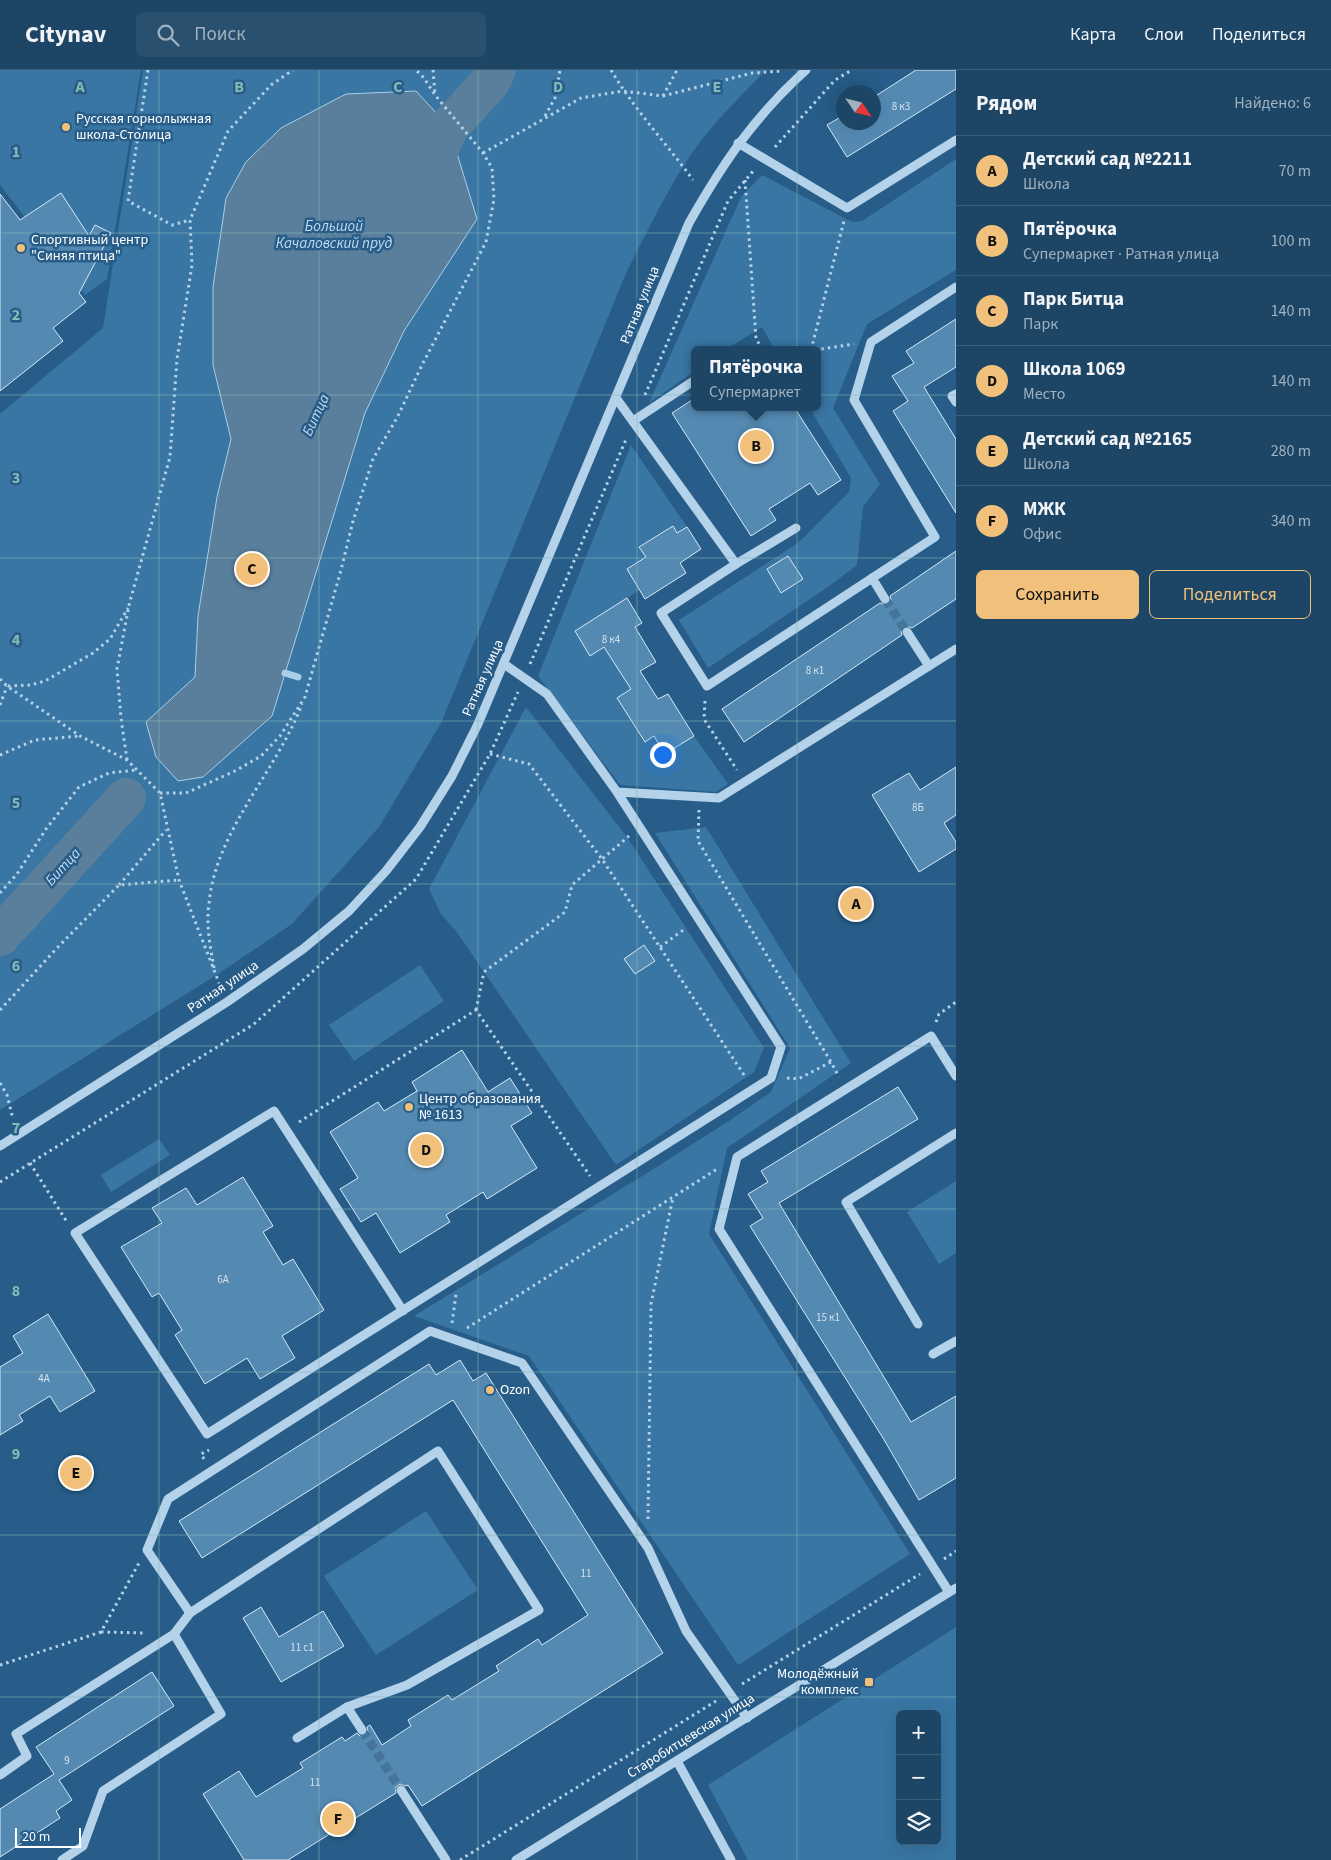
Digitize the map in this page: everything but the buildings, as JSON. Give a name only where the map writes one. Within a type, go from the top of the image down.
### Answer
[{"type":"street","name":"Ратная улица","points":[[0,1146],[227,1002],[303,949],[349,911],[386,871],[420,827],[452,776],[478,724],[689,224],[711,184],[738,143],[764,111],[806,70]]},
{"type":"street","points":[[738,143],[847,208],[956,140]]},
{"type":"street","points":[[796,528],[736,564],[662,613],[707,686],[935,537],[854,400],[871,342],[956,288]]},
{"type":"street","points":[[633,421],[691,383]]},
{"type":"street","points":[[956,394],[952,396],[956,402]]},
{"type":"street","points":[[616,398],[736,564]]},
{"type":"street","points":[[872,578],[885,599]]},
{"type":"street","points":[[907,632],[929,666]]},
{"type":"street","points":[[617,792],[719,798],[956,649]]},
{"type":"street","points":[[403,1310],[274,1111],[75,1233],[207,1434],[771,1078],[782,1047],[617,792],[547,694],[504,664]]},
{"type":"street","points":[[953,1590],[933,1566],[719,1229],[737,1157],[931,1036],[956,1076]]},
{"type":"street","points":[[918,1324],[846,1202],[956,1133]]},
{"type":"street","points":[[190,1613],[147,1550],[168,1500],[430,1331],[522,1363],[648,1548],[686,1631],[747,1718]]},
{"type":"street","points":[[933,1354],[956,1341]]},
{"type":"street","points":[[0,1775],[28,1756],[16,1734],[174,1634],[190,1613],[438,1451],[540,1610],[407,1685],[347,1708],[297,1738]]},
{"type":"street","name":"Старобитцевская улица","points":[[516,1860],[953,1590]]},
{"type":"street","points":[[62,1860],[83,1846],[103,1791],[220,1714],[174,1634]]},
{"type":"street","points":[[347,1708],[362,1730]]},
{"type":"street","points":[[677,1761],[731,1860]]},
{"type":"street","points":[[401,1790],[446,1860]]},
{"type":"path","points":[[148,70],[128,201],[172,225],[190,220]]},
{"type":"path","points":[[127,760],[117,669],[129,605],[170,457],[177,359],[192,265],[190,220],[228,131],[271,85],[293,70]]},
{"type":"path","points":[[215,976],[209,938],[209,902],[222,853],[235,827],[286,742],[305,697],[341,570],[353,520],[373,459],[398,416],[421,367],[486,242],[494,199],[492,168],[483,153],[416,70]]},
{"type":"path","points":[[433,70],[435,95]]},
{"type":"path","points":[[545,117],[555,98],[560,70]]},
{"type":"path","points":[[611,70],[623,91],[667,144],[693,180]]},
{"type":"path","points":[[663,96],[677,70]]},
{"type":"path","points":[[483,153],[581,98],[623,91],[663,96],[752,73],[787,70]]},
{"type":"path","points":[[0,1182],[254,1024],[416,879],[490,754],[728,201],[764,158],[835,80],[852,70]]},
{"type":"path","points":[[745,180],[756,339],[760,346]]},
{"type":"path","points":[[812,346],[847,208]]},
{"type":"path","points":[[821,349],[871,342]]},
{"type":"path","points":[[7,686],[31,685],[45,680],[93,653],[110,639],[129,605]]},
{"type":"path","points":[[0,679],[7,686],[80,736],[127,760],[160,793],[179,880],[221,988]]},
{"type":"path","points":[[0,704],[7,686]]},
{"type":"path","points":[[707,686],[704,719],[745,782]]},
{"type":"path","points":[[160,793],[186,793],[235,771],[261,756],[280,736],[305,697]]},
{"type":"path","points":[[0,755],[35,740],[80,736]]},
{"type":"path","points":[[490,754],[529,764],[602,859],[753,1089]]},
{"type":"path","points":[[0,893],[17,874],[46,829],[79,787],[109,773],[137,770]]},
{"type":"path","points":[[699,797],[698,841],[846,1089]]},
{"type":"path","points":[[286,1130],[476,1010],[484,972],[565,912],[572,886],[639,827]]},
{"type":"path","points":[[0,1010],[119,885],[167,829]]},
{"type":"path","points":[[119,885],[179,880]]},
{"type":"path","points":[[660,947],[698,918]]},
{"type":"path","points":[[931,1036],[939,1014],[956,1002]]},
{"type":"path","points":[[476,1010],[598,1188]]},
{"type":"path","points":[[798,1078],[831,1062]]},
{"type":"path","points":[[0,1083],[7,1095],[13,1119]]},
{"type":"path","points":[[450,1338],[737,1157]]},
{"type":"path","points":[[30,1163],[68,1222]]},
{"type":"path","points":[[648,1548],[651,1304],[673,1197]]},
{"type":"path","points":[[450,1338],[458,1276]]},
{"type":"path","points":[[101,1632],[147,1550]]},
{"type":"path","points":[[460,1860],[956,1551]]},
{"type":"path","points":[[0,1665],[101,1632],[147,1634]]},
{"type":"shaded area","name":"Русская горнолыжная школа-Столица","points":[[0,70],[141,70],[107,279],[85,295],[0,185]]},
{"type":"shaded area","points":[[143,70],[766,70],[698,145],[649,227],[627,271],[441,723],[379,827],[292,924],[215,976],[0,1110],[0,414],[103,328]]},
{"type":"shaded area","points":[[956,159],[956,270],[867,324],[833,408],[880,484],[863,507],[857,565],[828,587],[708,668],[679,620],[798,543],[849,492],[851,478],[811,411],[821,411],[821,346],[773,346],[762,327],[731,346],[691,346],[691,374],[649,403],[741,197],[762,175],[852,222],[862,221]]},
{"type":"shaded area","points":[[631,445],[687,527],[677,533],[673,526],[639,546],[646,557],[640,590],[575,631],[590,655],[604,647],[640,684],[617,698],[644,742],[654,736],[665,754],[694,736],[728,784],[716,792],[620,785],[538,676]]},
{"type":"shaded area","points":[[526,707],[627,837],[764,1048],[754,1072],[616,1165],[456,931],[441,914],[429,889]]},
{"type":"shaded area","points":[[706,827],[851,1063],[727,1148],[709,1234],[910,1554],[738,1665],[529,1356],[414,1316],[652,1170],[771,1092],[790,1048],[655,833]]},
{"type":"shaded area","points":[[420,965],[444,1001],[354,1061],[329,1025]]},
{"type":"shaded area","points":[[159,1139],[170,1155],[111,1192],[101,1175]]},
{"type":"shaded area","points":[[956,1181],[956,1253],[939,1264],[907,1212]]},
{"type":"shaded area","points":[[426,1511],[478,1590],[376,1655],[324,1576]]},
{"type":"shaded area","points":[[956,1627],[956,1860],[748,1860],[708,1785]]},
{"type":"water","name":"Большой Качаловский пруд","points":[[416,91],[449,127],[477,219],[404,331],[365,413],[272,716],[203,777],[178,781],[156,757],[146,722],[195,677],[198,616],[217,497],[231,439],[213,365],[213,287],[226,198],[246,162],[281,128],[346,94]]},
{"type":"waterway","name":"Битца","points":[[426,177],[449,127],[490,82],[496,70]]},
{"type":"waterway","points":[[285,673],[298,677]]},
{"type":"waterway","name":"Битца","points":[[0,936],[126,798]]},
{"type":"tunnel","points":[[885,599],[907,632]]},
{"type":"tunnel","points":[[362,1730],[401,1790]]},
{"type":"place","name":"Русская горнолыжная школа-Столица","points":[[66,127]]},
{"type":"place","name":"Спортивный центр \"Синяя птица\"","points":[[21,248]]},
{"type":"place","name":"Пятёрочка","points":[[756,446]]},
{"type":"place","name":"Парк Битца","points":[[252,569]]},
{"type":"place","name":"Детский сад №2211","points":[[856,904]]},
{"type":"place","name":"Центр образования № 1613","points":[[409,1107]]},
{"type":"place","name":"Школа 1069","points":[[426,1150]]},
{"type":"place","name":"Ozon","points":[[490,1390]]},
{"type":"place","name":"Детский сад №2165","points":[[76,1473]]},
{"type":"place","name":"Молодёжный комплекс","points":[[869,1682]]},
{"type":"place","name":"МЖК","points":[[338,1819]]}]
